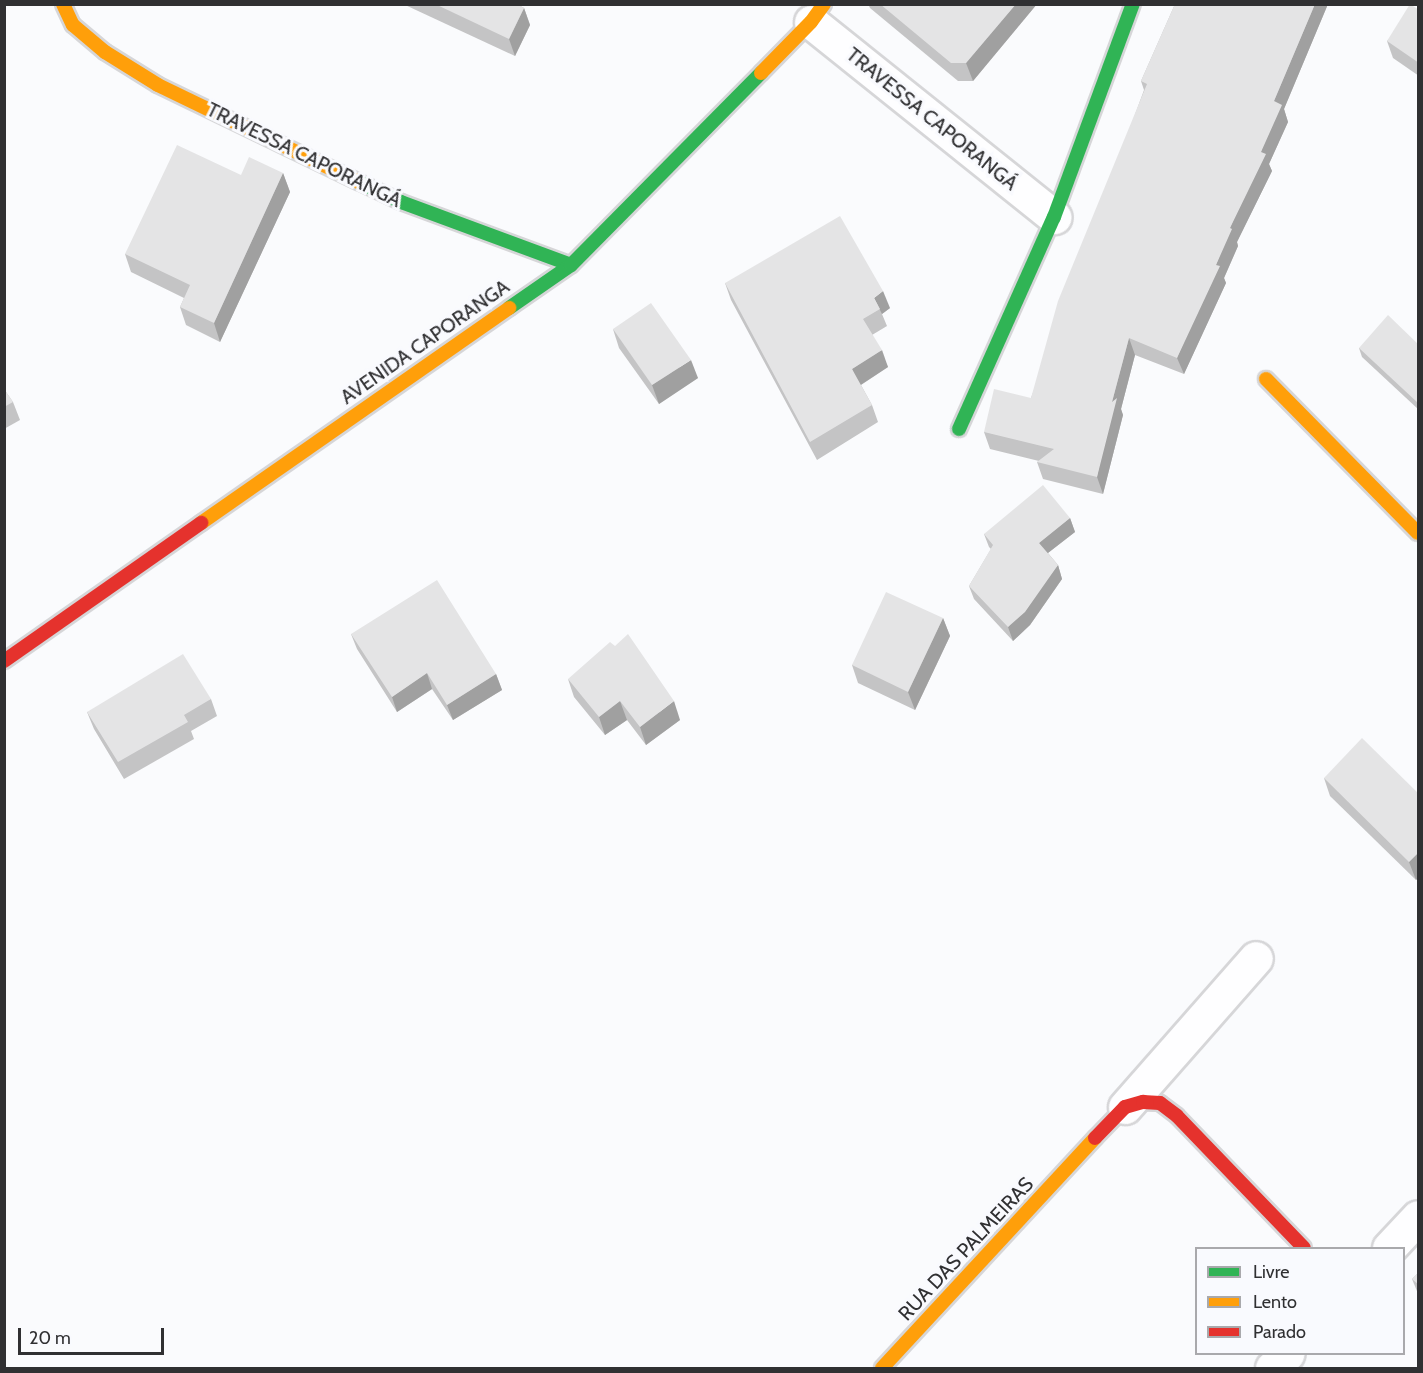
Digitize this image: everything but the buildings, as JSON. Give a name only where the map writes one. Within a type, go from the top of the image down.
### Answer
[{"type":"street","name":"TRAVESSA CAPORANGÁ","points":[[63,4],[74,25],[105,52],[158,85],[401,202],[571,265]]},
{"type":"street","points":[[958,429],[1053,217],[1133,4]]},
{"type":"street","name":"TRAVESSA CAPORANGÁ","points":[[817,13],[1053,217]]},
{"type":"street","name":"AVENIDA CAPORANGA","points":[[4,660],[571,265],[817,13]]},
{"type":"street","points":[[1266,379],[1419,533]]},
{"type":"street","points":[[1125,1107],[1256,958]]},
{"type":"street","points":[[1125,1107],[1143,1101],[1160,1103],[1177,1116],[1303,1247]]},
{"type":"street","name":"RUA DAS PALMEIRAS","points":[[882,1368],[1125,1107]]},
{"type":"street","points":[[1390,1247],[1419,1216]]},
{"type":"street","points":[[1272,1368],[1285,1355]]},
{"type":"traffic: fast","points":[[959,429],[1054,217],[1133,4]]},
{"type":"traffic: fast","points":[[509,308],[571,265],[761,73]]},
{"type":"traffic: fast","points":[[359,182],[401,202],[571,265]]},
{"type":"traffic: slow","points":[[63,4],[73,25],[105,52],[158,85],[359,182]]},
{"type":"traffic: slow","points":[[761,73],[811,22],[824,4]]},
{"type":"traffic: slow","points":[[201,523],[509,308]]},
{"type":"traffic: slow","points":[[1266,379],[1418,533]]},
{"type":"traffic: slow","points":[[882,1368],[1095,1138]]},
{"type":"traffic: jam","points":[[4,661],[201,523]]},
{"type":"traffic: jam","points":[[1095,1138],[1125,1107],[1143,1102],[1160,1103],[1177,1116],[1303,1247]]}]
